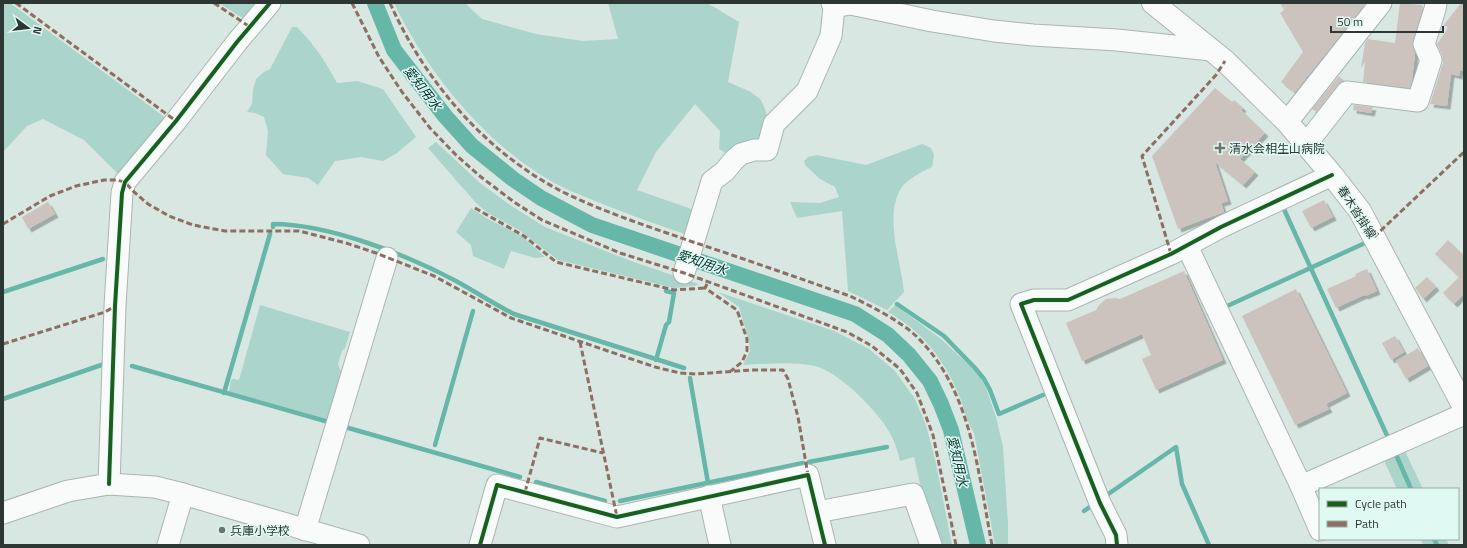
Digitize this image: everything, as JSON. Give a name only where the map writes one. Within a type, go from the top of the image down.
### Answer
[{"type":"main road","name":"春木沓掛線","points":[[1153,3],[1191,32],[1225,61],[1288,122],[1307,143],[1360,211],[1464,407]]},
{"type":"street","points":[[109,484],[115,306],[122,193],[125,182],[176,121],[270,3]]},
{"type":"street","points":[[1288,122],[1381,3]]},
{"type":"street","points":[[1307,143],[1347,92],[1418,101],[1431,60],[1424,44],[1436,3]]},
{"type":"street","points":[[684,273],[712,181],[725,171],[741,154],[754,150],[767,150],[774,124],[807,90],[831,36],[833,5],[857,5],[932,21],[1010,32],[1117,40],[1211,50]]},
{"type":"street","points":[[1117,545],[1116,535],[1100,503],[1021,304],[1034,300],[1068,300],[1171,254],[1220,226],[1332,175]]},
{"type":"street","points":[[1187,246],[1319,528]]},
{"type":"street","points":[[305,530],[387,258]]},
{"type":"street","points":[[1300,486],[1464,414]]},
{"type":"street","points":[[480,545],[497,484],[617,516],[808,475],[824,545]]},
{"type":"street","points":[[3,513],[68,491],[109,484],[154,487],[359,545]]},
{"type":"street","points":[[168,545],[183,494]]},
{"type":"street","points":[[817,512],[913,494],[931,545]]},
{"type":"street","points":[[709,496],[720,545]]},
{"type":"green space","points":[[3,3],[10,3],[170,121],[119,175],[84,140],[43,119],[27,126],[3,152]]},
{"type":"green space","points":[[219,3],[262,3],[244,19]]},
{"type":"green space","points":[[394,3],[465,3],[482,19],[536,34],[583,41],[618,39],[608,3],[707,3],[739,22],[728,82],[751,92],[761,100],[770,128],[764,146],[729,155],[719,149],[720,131],[695,104],[656,152],[637,190],[700,212],[691,236],[623,212],[566,189],[539,174],[488,134],[465,110],[425,58]]},
{"type":"green space","points":[[292,27],[297,27],[309,40],[337,83],[357,81],[383,89],[416,137],[397,153],[383,161],[361,157],[335,161],[318,185],[308,178],[283,174],[266,155],[268,131],[264,117],[255,113],[247,112],[252,104],[253,90],[256,79],[270,69]]},
{"type":"green space","points":[[436,142],[480,183],[510,205],[545,227],[631,261],[699,284],[674,288],[558,260],[519,230],[488,213],[476,203],[428,148]]},
{"type":"green space","points":[[922,144],[931,148],[934,155],[932,167],[908,181],[902,187],[897,198],[893,224],[904,292],[887,310],[848,291],[842,211],[797,218],[790,202],[820,203],[839,197],[835,187],[820,179],[805,165],[804,161],[808,157],[817,155],[866,165]]},
{"type":"green space","points":[[471,208],[488,219],[522,236],[545,257],[535,258],[511,251],[504,269],[473,256],[471,245],[456,232]]},
{"type":"green space","points":[[718,292],[834,331],[869,349],[895,371],[915,399],[926,425],[935,459],[952,545],[939,545],[920,484],[914,457],[900,461],[892,437],[870,406],[848,385],[825,370],[815,366],[788,363],[743,365],[750,351],[749,341],[739,307]]},
{"type":"green space","points":[[260,305],[350,332],[338,364],[340,370],[347,372],[332,421],[229,392],[231,380],[239,380]]},
{"type":"green space","points":[[895,305],[941,339],[970,366],[980,377],[986,388],[996,417],[1003,447],[1008,545],[995,545],[974,433],[946,368],[923,338],[913,329],[888,312]]},
{"type":"green space","points":[[1402,445],[1423,488],[1397,488],[1381,454]]},
{"type":"green space","points":[[1421,540],[1446,540],[1449,545],[1423,545]]},
{"type":"building","points":[[1280,3],[1366,3],[1295,92],[1281,82],[1303,52],[1280,13],[1284,10]]},
{"type":"building","points":[[1400,3],[1422,5],[1423,7],[1413,40],[1413,48],[1415,53],[1410,88],[1363,82],[1365,62],[1361,68],[1365,43],[1368,39],[1395,43]]},
{"type":"building","points":[[1461,3],[1464,3],[1464,62],[1462,71],[1460,71],[1459,76],[1451,74],[1447,106],[1430,104],[1443,63],[1442,55],[1437,44],[1449,27],[1443,26]]},
{"type":"building","points":[[1339,76],[1344,81],[1338,85],[1316,112],[1312,109]]},
{"type":"building","points":[[1215,88],[1232,102],[1234,100],[1243,108],[1241,110],[1265,133],[1240,159],[1255,172],[1243,185],[1215,162],[1228,201],[1221,203],[1224,212],[1178,229],[1152,156]]},
{"type":"building","points":[[1354,105],[1373,107],[1371,113],[1353,110]]},
{"type":"building","points":[[1324,200],[1333,217],[1311,228],[1302,211]]},
{"type":"building","points":[[48,202],[55,214],[28,229],[22,217]]},
{"type":"building","points":[[1448,240],[1464,256],[1464,294],[1454,304],[1443,293],[1459,277],[1435,254]]},
{"type":"building","points":[[1367,269],[1377,291],[1365,296],[1364,295],[1336,308],[1327,289],[1356,276],[1355,274]]},
{"type":"building","points":[[1184,271],[1223,360],[1156,390],[1142,359],[1151,355],[1142,334],[1082,361],[1066,323],[1096,310],[1106,299],[1120,299]]},
{"type":"building","points":[[1427,277],[1436,287],[1423,299],[1415,288]]},
{"type":"building","points":[[1296,289],[1347,393],[1326,404],[1329,409],[1295,425],[1242,316]]},
{"type":"building","points":[[1395,336],[1404,352],[1391,360],[1382,343]]},
{"type":"building","points":[[1418,348],[1428,366],[1406,379],[1396,361]]},
{"type":"waterway","name":"愛知用水","points":[[375,3],[394,50],[445,116],[472,146],[513,179],[541,198],[592,225],[855,314],[888,335],[909,355],[930,381],[941,404],[951,430],[978,545]]},
{"type":"waterway","points":[[1283,207],[1390,442]]},
{"type":"waterway","points":[[273,227],[273,224],[295,225],[343,235],[367,243],[415,261],[436,271],[514,314],[684,368]]},
{"type":"waterway","points":[[224,393],[270,234]]},
{"type":"waterway","points":[[1225,307],[1365,243]]},
{"type":"waterway","points":[[3,292],[103,259]]},
{"type":"waterway","points":[[656,360],[666,325],[669,322],[674,293],[666,291]]},
{"type":"waterway","points":[[897,304],[944,336],[975,368],[984,379],[990,390],[999,414],[1043,395]]},
{"type":"waterway","points":[[435,445],[473,311]]},
{"type":"waterway","points":[[3,399],[107,363]]},
{"type":"waterway","points":[[132,366],[332,423]]},
{"type":"waterway","points":[[690,378],[708,483]]},
{"type":"waterway","points":[[345,427],[520,477]]},
{"type":"waterway","points":[[809,462],[887,447]]},
{"type":"waterway","points":[[1104,497],[1176,447],[1182,484],[1209,545]]},
{"type":"waterway","points":[[1394,450],[1411,488]]},
{"type":"waterway","points":[[620,501],[803,463]]},
{"type":"waterway","points":[[536,482],[605,501]]},
{"type":"waterway","points":[[1084,511],[1094,504]]},
{"type":"waterway","points":[[1434,540],[1437,545]]},
{"type":"marked path","points":[[16,3],[176,121]]},
{"type":"marked path","points":[[214,3],[250,27]]},
{"type":"marked path","points":[[352,3],[379,57],[402,92],[430,128],[456,155],[481,177],[514,202],[542,220],[620,253],[684,273],[847,332],[872,346],[900,369],[917,393],[933,435],[956,545]]},
{"type":"marked path","points":[[390,3],[404,32],[421,61],[440,88],[461,113],[485,137],[510,158],[537,177],[565,193],[612,213],[850,296],[893,319],[915,335],[934,357],[949,380],[961,406],[977,461],[992,545]]},
{"type":"marked path","points":[[1171,254],[1142,156],[1216,75],[1225,61]]},
{"type":"marked path","points":[[1374,237],[1464,152]]},
{"type":"marked path","points":[[3,224],[50,196],[76,186],[104,180],[116,180],[125,182],[148,204],[169,216],[193,225],[225,231],[299,231],[346,243],[434,276],[511,318],[655,367],[680,373],[696,374],[751,370],[783,370],[788,379],[798,417],[808,475]]},
{"type":"marked path","points":[[475,208],[524,236],[556,262],[674,290],[705,288]]},
{"type":"marked path","points":[[707,284],[705,288],[737,310],[747,339],[747,351],[742,362],[731,371]]},
{"type":"marked path","points":[[3,344],[105,312],[115,306]]},
{"type":"marked path","points":[[580,342],[617,517]]},
{"type":"marked path","points":[[525,492],[540,438],[603,453]]},
{"type":"cycle path","points":[[109,484],[115,306],[122,193],[125,182],[176,121],[237,42],[270,3]]},
{"type":"cycle path","points":[[1117,545],[1116,535],[1100,503],[1021,304],[1034,300],[1068,300],[1171,254],[1221,227],[1332,175]]},
{"type":"cycle path","points":[[480,545],[497,485],[617,517],[808,475],[825,545]]},
{"type":"place","name":"清水会相生山病院","points":[[1220,148]]},
{"type":"place","name":"兵庫小学校","points":[[222,530]]}]
